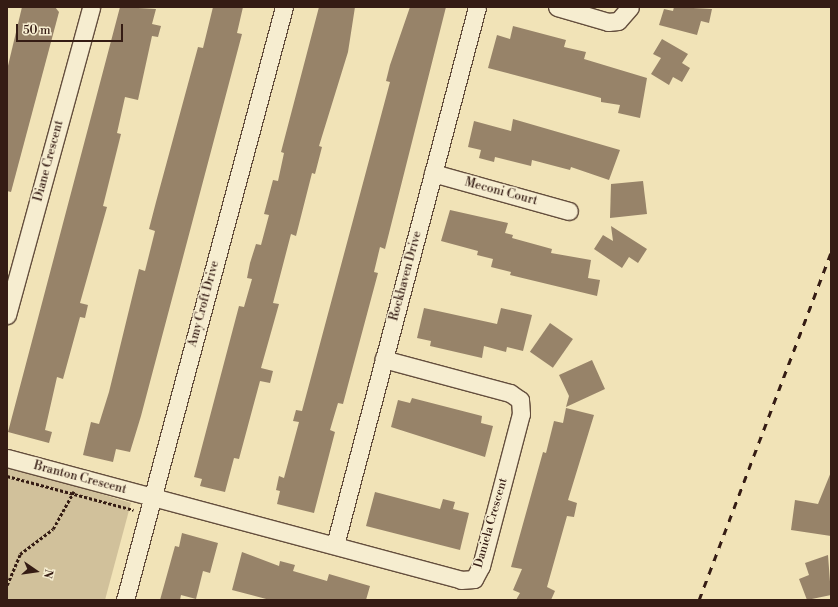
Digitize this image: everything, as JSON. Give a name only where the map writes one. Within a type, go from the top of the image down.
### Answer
[{"type":"street","name":"Diane Crescent","points":[[7,315],[91,7]]},
{"type":"street","name":"Amy Croft Drive","points":[[124,600],[284,7]]},
{"type":"street","name":"Rockhaven Drive","points":[[334,545],[477,7]]},
{"type":"street","points":[[557,7],[608,22],[618,21],[630,7]]},
{"type":"street","name":"Meconi Court","points":[[433,173],[569,211]]},
{"type":"street","name":"Daniela Crescent","points":[[152,497],[461,580],[474,578],[481,566],[521,414],[520,400],[510,393],[384,359]]},
{"type":"street","name":"Branton Crescent","points":[[7,458],[152,497]]},
{"type":"path","points":[[7,476],[134,510]]},
{"type":"path","points":[[7,585],[20,554],[53,529],[82,478]]},
{"type":"shaded area","points":[[7,465],[131,503],[105,600],[7,600]]},
{"type":"building","points":[[22,7],[55,7],[59,12],[11,192],[7,191],[7,70]]},
{"type":"building","points":[[120,7],[156,9],[152,24],[161,26],[158,37],[152,36],[138,100],[125,97],[117,133],[121,134],[103,206],[107,207],[80,303],[88,305],[85,318],[80,317],[63,379],[57,377],[45,430],[52,432],[49,443],[8,432]]},
{"type":"building","points":[[213,7],[243,7],[237,33],[242,34],[141,416],[130,452],[116,449],[113,462],[83,455],[91,422],[99,424],[109,392],[139,269],[145,271],[155,231],[149,229],[198,47],[203,48]]},
{"type":"building","points":[[319,7],[355,7],[348,52],[319,146],[322,147],[315,174],[312,173],[296,236],[291,234],[273,303],[279,304],[261,368],[273,371],[270,383],[260,381],[239,459],[234,458],[225,492],[200,486],[202,479],[194,477],[239,306],[244,307],[252,279],[247,278],[250,263],[256,244],[261,245],[269,215],[264,214],[273,180],[278,181],[284,153],[281,152]]},
{"type":"building","points":[[410,7],[446,7],[385,249],[380,247],[374,272],[378,273],[343,404],[338,403],[330,430],[335,432],[314,513],[277,504],[280,491],[276,490],[279,476],[284,478],[299,422],[293,421],[296,410],[302,411],[390,82],[386,81],[390,65]]},
{"type":"building","points":[[674,7],[712,9],[709,23],[701,21],[697,35],[659,25],[664,9],[673,11]]},
{"type":"building","points":[[513,26],[566,40],[564,47],[586,52],[584,59],[647,78],[640,118],[618,113],[620,105],[601,102],[601,98],[488,68],[497,35],[510,39]]},
{"type":"building","points":[[662,39],[688,54],[682,63],[690,68],[682,82],[673,77],[669,85],[651,74],[661,58],[653,54]]},
{"type":"building","points":[[513,119],[620,150],[609,180],[571,167],[570,170],[532,160],[531,166],[495,157],[494,162],[479,158],[481,150],[468,147],[474,121],[511,131]]},
{"type":"building","points":[[643,181],[647,214],[610,218],[611,184]]},
{"type":"building","points":[[450,210],[508,223],[505,233],[513,235],[512,238],[552,249],[551,253],[591,260],[588,278],[600,280],[597,296],[510,275],[511,272],[491,267],[493,259],[477,255],[478,251],[441,241]]},
{"type":"building","points":[[611,226],[647,249],[638,263],[629,257],[622,268],[594,249],[603,235],[613,241]]},
{"type":"building","points":[[424,308],[497,324],[501,308],[532,315],[523,351],[507,347],[506,352],[484,346],[482,358],[430,346],[431,341],[417,338]]},
{"type":"building","points":[[550,323],[573,339],[553,368],[530,352]]},
{"type":"building","points":[[592,360],[605,389],[566,407],[569,396],[559,375]]},
{"type":"building","points":[[412,398],[482,416],[481,423],[493,426],[485,457],[391,427],[398,400],[410,403]]},
{"type":"building","points":[[566,408],[594,415],[568,500],[577,503],[574,517],[567,516],[547,587],[555,591],[551,600],[516,600],[520,593],[513,590],[522,569],[511,567],[543,452],[546,453],[554,421],[563,423]]},
{"type":"building","points":[[831,472],[831,536],[791,530],[795,500],[818,504]]},
{"type":"building","points":[[375,492],[440,509],[443,499],[455,502],[453,509],[469,513],[460,550],[366,526]]},
{"type":"building","points":[[182,533],[218,543],[210,573],[203,571],[196,599],[181,595],[180,600],[160,600],[175,546],[179,547]]},
{"type":"building","points":[[242,552],[279,566],[280,561],[295,565],[293,571],[327,581],[329,574],[370,586],[366,600],[270,600],[232,590]]},
{"type":"building","points":[[828,555],[831,595],[807,600],[799,579],[809,575],[805,563]]},
{"type":"railway","points":[[699,600],[831,253]]}]
